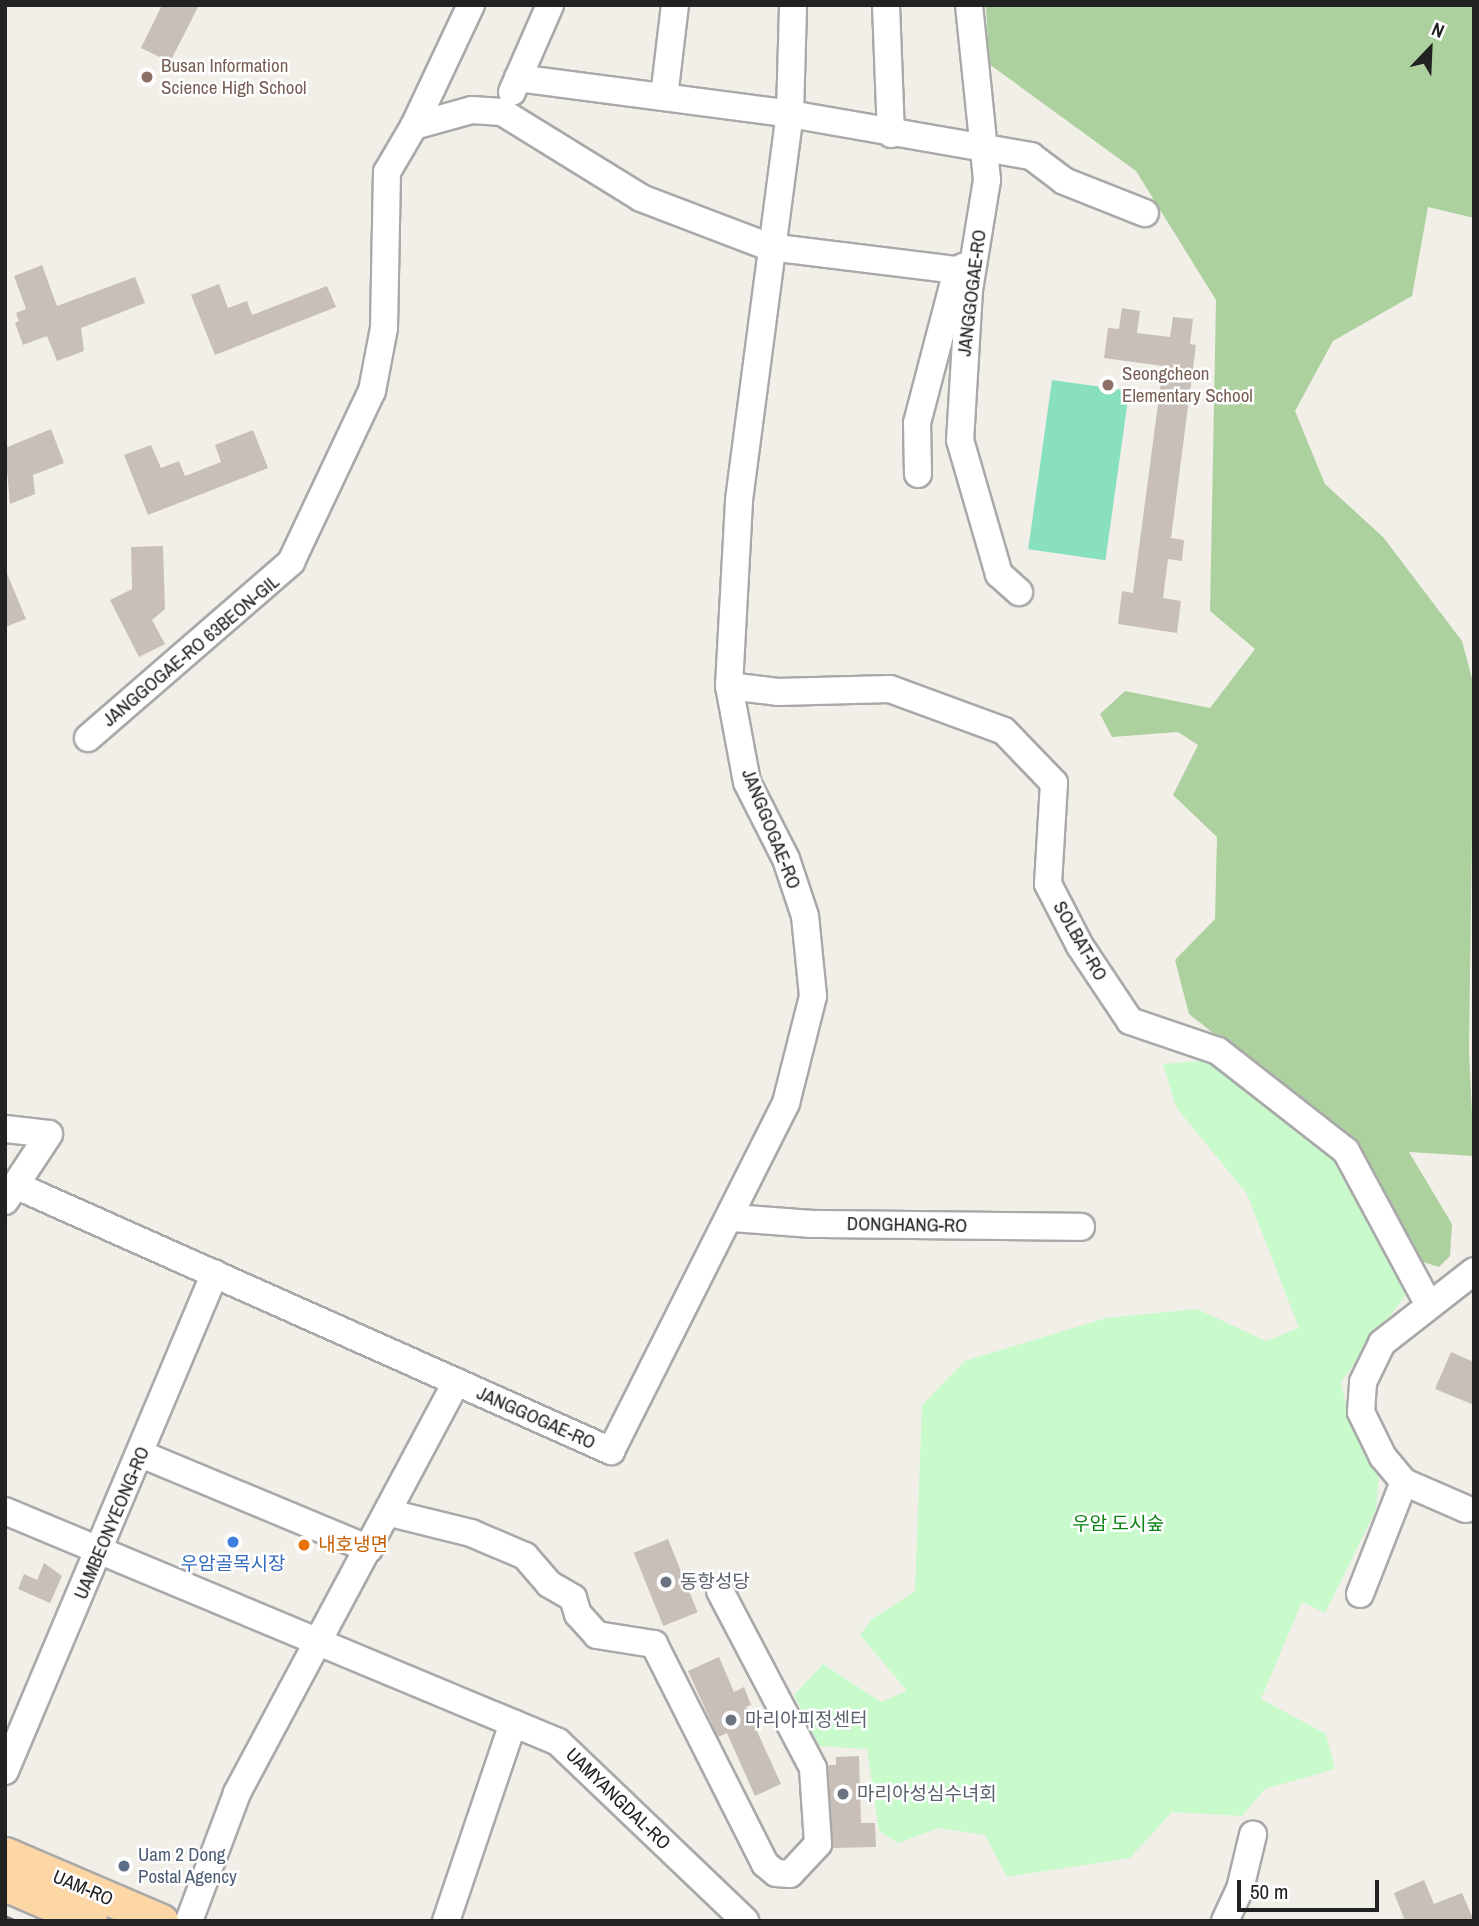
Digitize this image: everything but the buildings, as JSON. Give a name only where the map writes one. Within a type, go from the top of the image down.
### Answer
[{"type":"main road","name":"UAM-RO","points":[[5,1854],[162,1921]]},
{"type":"main road","name":"UAM-RO","points":[[5,1884],[90,1921]]},
{"type":"street","points":[[502,112],[550,5]]},
{"type":"street","points":[[664,97],[676,5]]},
{"type":"street","name":"JANGGOGAE-RO","points":[[10,1193],[215,1273],[611,1451],[733,1217],[786,1103],[813,996],[805,916],[786,859],[747,782],[729,687],[739,500],[769,247],[790,114],[793,5]]},
{"type":"street","points":[[886,5],[891,134]]},
{"type":"street","name":"JANGGOGAE-RO","points":[[969,5],[987,180],[965,265],[960,440],[999,574],[1019,592]]},
{"type":"street","name":"JANGGOGAE-RO 63BEON-GIL","points":[[88,738],[291,562],[372,391],[384,328],[387,172],[414,126],[466,16]]},
{"type":"street","points":[[518,78],[790,114],[891,134],[1031,156],[1065,181],[1145,213]]},
{"type":"street","points":[[414,126],[472,110],[502,112],[641,198],[769,247]]},
{"type":"street","name":"JANGGOGAE-RO","points":[[769,247],[965,265]]},
{"type":"street","points":[[918,474],[917,423],[965,265]]},
{"type":"street","name":"SOLBAT-RO","points":[[729,687],[778,692],[890,689],[1004,731],[1054,783],[1048,884],[1080,946],[1130,1021],[1218,1051],[1346,1151],[1428,1303]]},
{"type":"street","points":[[5,1129],[50,1134],[10,1193]]},
{"type":"street","name":"DONGHANG-RO","points":[[733,1217],[812,1224],[1081,1227]]},
{"type":"street","points":[[1466,1509],[1404,1482],[1383,1457],[1361,1412],[1363,1382],[1382,1343],[1428,1303],[1474,1271]]},
{"type":"street","name":"UAMBEONYEONG-RO","points":[[5,1771],[142,1454],[215,1273]]},
{"type":"street","name":"JANGGOGAE-RO","points":[[189,1921],[237,1793],[317,1642],[390,1513],[456,1382]]},
{"type":"street","points":[[142,1454],[369,1549]]},
{"type":"street","points":[[1360,1594],[1404,1482]]},
{"type":"street","name":"UAMYANGDAL-RO","points":[[5,1511],[558,1742],[745,1921]]},
{"type":"street","points":[[390,1513],[471,1533],[525,1556],[549,1584],[567,1591],[597,1634],[646,1640],[660,1651],[765,1864],[776,1873],[790,1874],[818,1844],[813,1768],[720,1591]]},
{"type":"street","points":[[446,1921],[513,1723]]},
{"type":"street","points":[[1225,1921],[1240,1889],[1254,1835]]},
{"type":"green space","points":[[986,5],[1474,5],[1474,218],[1428,207],[1412,296],[1333,341],[1295,411],[1325,484],[1383,537],[1462,641],[1474,686],[1469,1051],[1474,1156],[1409,1152],[1452,1224],[1450,1256],[1439,1267],[1417,1260],[1350,1141],[1189,1014],[1175,960],[1215,919],[1217,837],[1173,795],[1198,745],[1178,732],[1112,737],[1100,714],[1125,691],[1210,708],[1255,649],[1210,611],[1216,300],[1136,171],[989,64]]},
{"type":"green space","points":[[1052,380],[1129,391],[1105,560],[1028,549]]},
{"type":"green space","name":"우암 도시숲","points":[[1214,1060],[1339,1163],[1410,1289],[1341,1382],[1347,1411],[1379,1473],[1376,1510],[1325,1613],[1302,1602],[1261,1699],[1326,1734],[1335,1769],[1265,1789],[1242,1816],[1172,1812],[1130,1858],[1007,1877],[985,1835],[939,1828],[898,1843],[879,1831],[867,1749],[819,1746],[794,1695],[823,1664],[881,1702],[907,1691],[860,1635],[871,1620],[915,1591],[922,1405],[965,1361],[1106,1318],[1197,1309],[1266,1341],[1299,1328],[1247,1194],[1176,1107],[1163,1064]]},
{"type":"railway","points":[[5,1917],[14,1921]]},
{"type":"place","name":"Busan Information Science High School","points":[[147,77]]},
{"type":"place","name":"Seongcheon Elementary School","points":[[1108,385]]},
{"type":"place","name":"우암골목시장","points":[[233,1542]]},
{"type":"place","name":"내호냉면","points":[[304,1545]]},
{"type":"place","name":"동항성당","points":[[666,1582]]},
{"type":"place","name":"마리아피정센터","points":[[731,1720]]},
{"type":"place","name":"마리아성심수녀회","points":[[843,1794]]},
{"type":"place","name":"Uam 2 Dong Postal Agency","points":[[124,1866]]}]
